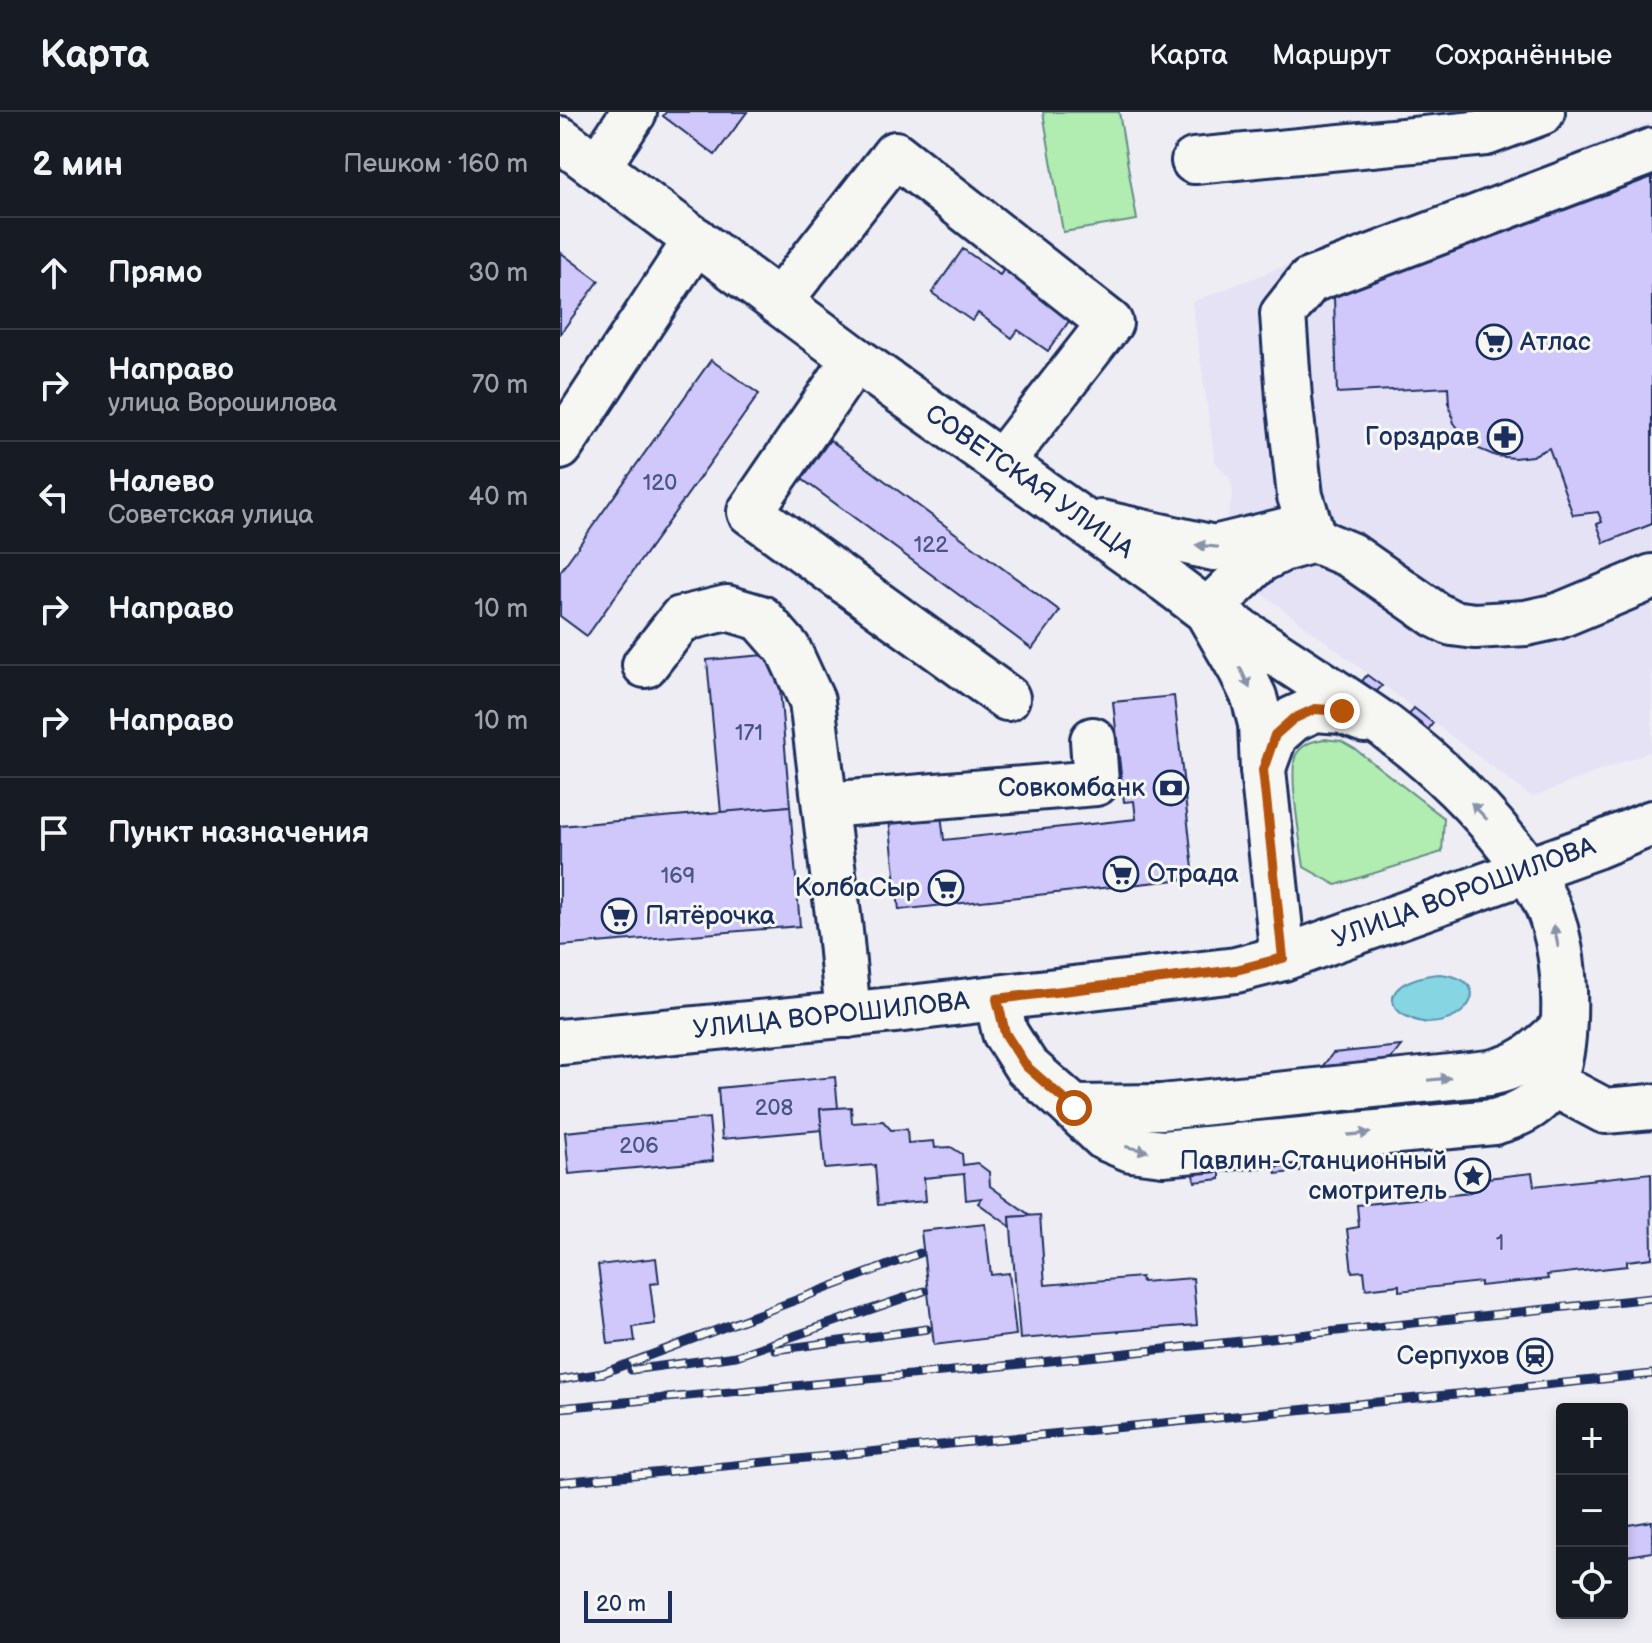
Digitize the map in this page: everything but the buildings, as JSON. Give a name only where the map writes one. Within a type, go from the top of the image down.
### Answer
[{"type":"street","points":[[598,166],[634,112]]},
{"type":"street","points":[[1194,161],[1483,123],[1542,112]]},
{"type":"street","name":"СОВЕТСКАЯ УЛИЦА","points":[[560,139],[855,359],[1207,611],[1254,697],[1261,724],[1283,958]]},
{"type":"street","points":[[1652,151],[1309,281],[1283,314],[1300,496],[1312,532],[1452,623],[1475,626],[1526,623],[1558,616],[1652,577]]},
{"type":"street","points":[[779,302],[895,154],[1110,323],[1001,463]]},
{"type":"street","points":[[560,447],[696,240]]},
{"type":"street","points":[[855,359],[750,512],[1007,698]]},
{"type":"street","points":[[1080,518],[1214,548],[1312,532]]},
{"type":"street","points":[[997,999],[1005,1033],[1026,1066],[1105,1138],[1131,1149],[1163,1153],[1494,1122],[1530,1108],[1552,1083],[1561,1062],[1564,990],[1553,919],[1529,871],[1450,780],[1386,727],[1240,629],[1207,611],[1260,560],[1312,532]]},
{"type":"street","points":[[645,665],[681,619],[727,608],[761,618],[788,649],[812,701],[848,1015]]},
{"type":"street","points":[[1263,770],[1275,735],[1293,719],[1315,709],[1342,711],[1386,727]]},
{"type":"street","points":[[825,805],[1096,783],[1093,740]]},
{"type":"street","name":"УЛИЦА ВОРОШИЛОВА","points":[[560,1042],[848,1015],[1236,970],[1283,958],[1529,871],[1652,823]]},
{"type":"street","points":[[1074,1108],[1161,1107],[1489,1073],[1506,1070],[1532,1057],[1563,1028]]},
{"type":"street","points":[[1552,1083],[1605,1111],[1652,1107]]},
{"type":"shaded area","points":[[1652,122],[1652,751],[1532,797],[1257,590],[1227,518],[1233,494],[1231,480],[1215,462],[1192,302]]},
{"type":"green space","points":[[1043,112],[1119,112],[1137,220],[1063,232]]},
{"type":"green space","points":[[1324,739],[1341,741],[1355,749],[1444,818],[1442,852],[1336,885],[1304,867],[1294,761],[1303,747]]},
{"type":"water","points":[[1440,974],[1460,979],[1470,987],[1471,997],[1456,1016],[1425,1022],[1406,1016],[1394,1005],[1396,991],[1409,981]]},
{"type":"railway","points":[[560,1380],[603,1373],[920,1253]]},
{"type":"railway","points":[[631,1370],[736,1356],[924,1291]]},
{"type":"railway","points":[[560,1408],[974,1369],[1652,1298]]},
{"type":"railway","points":[[775,1350],[927,1329]]},
{"type":"railway","points":[[560,1482],[1652,1374]]},
{"type":"place","name":"Атлас","points":[[1494,342]]},
{"type":"place","name":"Горздрав","points":[[1505,437]]},
{"type":"place","name":"Совкомбанк","points":[[1171,788]]},
{"type":"place","name":"Отрада","points":[[1121,874]]},
{"type":"place","name":"КолбаСыр","points":[[946,888]]},
{"type":"place","name":"Пятёрочка","points":[[619,916]]},
{"type":"place","name":"Павлин-Станционный смотритель","points":[[1473,1176]]},
{"type":"place","name":"Серпухов","points":[[1535,1356]]},
{"type":"route","points":[[1074,1108],[1026,1066],[1005,1033],[997,999],[1236,970],[1283,958],[1263,770],[1275,735],[1293,719],[1315,709],[1342,711]]}]
